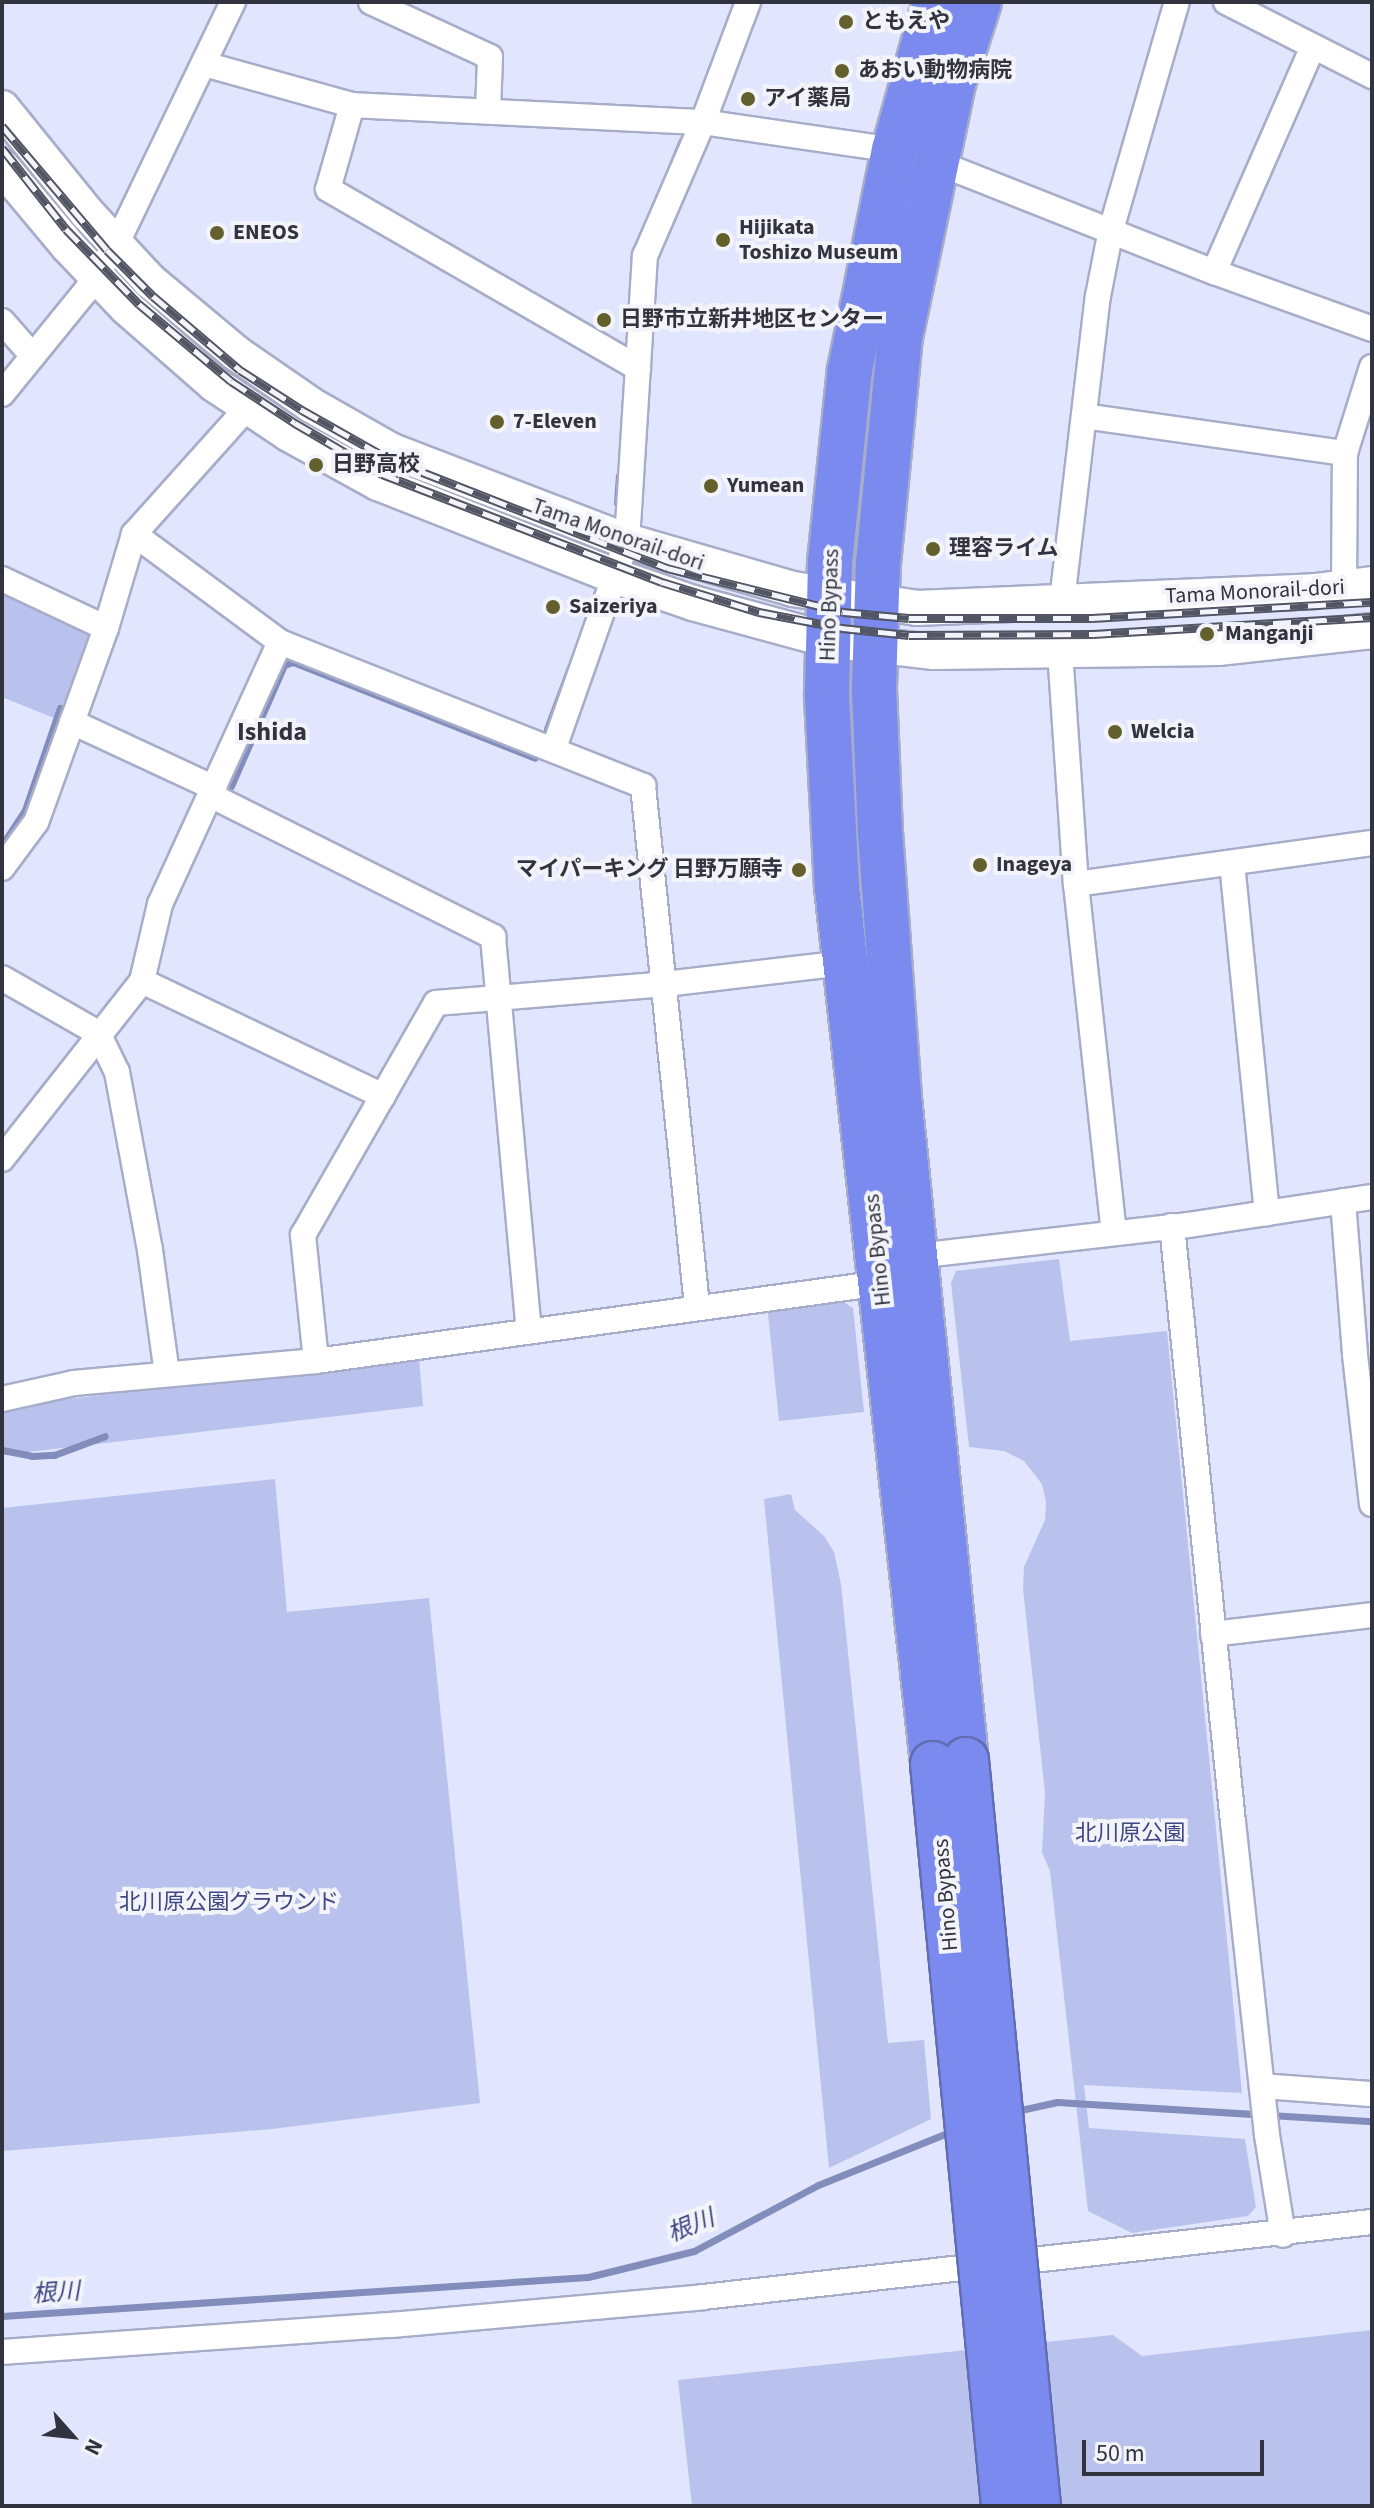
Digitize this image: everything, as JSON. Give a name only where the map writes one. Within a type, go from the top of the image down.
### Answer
[{"type":"highway","name":"Hino Bypass","points":[[935,2],[894,150],[846,398],[829,596],[829,773],[845,963],[882,1283],[949,1762],[1038,2506]]},
{"type":"highway","name":"Hino Bypass","points":[[979,2],[953,83],[900,337],[887,453],[875,647],[881,848],[899,1097],[916,1256],[949,1762],[1004,2506]]},
{"type":"main road","name":"Tama Monorail-dori","points":[[2,108],[116,245],[201,326],[311,405],[392,451],[627,541],[769,583],[829,596],[917,608],[1358,586]]},
{"type":"main road","name":"Tama Monorail-dori","points":[[2,167],[96,277],[174,350],[248,407],[378,483],[617,577],[707,607],[828,640],[934,652],[1218,648],[1372,631]]},
{"type":"street","points":[[2,394],[96,277],[116,245],[233,2]]},
{"type":"street","points":[[371,2],[490,57],[488,111]]},
{"type":"street","points":[[554,748],[617,577],[627,541],[645,256],[703,122],[748,2]]},
{"type":"street","points":[[1062,601],[1098,296],[1111,230],[1177,2]]},
{"type":"street","points":[[1226,2],[1372,76]]},
{"type":"street","points":[[1214,272],[1313,47]]},
{"type":"street","points":[[204,64],[352,105],[703,122],[894,150]]},
{"type":"street","points":[[352,105],[328,189],[638,368]]},
{"type":"street","points":[[936,162],[1214,272],[1372,329]]},
{"type":"street","points":[[2,321],[32,355]]},
{"type":"street","points":[[1358,586],[1345,453],[1372,367]]},
{"type":"street","points":[[2,868],[36,822],[106,628],[134,534],[248,407]]},
{"type":"street","points":[[1084,416],[1345,453]]},
{"type":"street","points":[[134,534],[280,642],[554,748],[643,786],[697,1306]]},
{"type":"street","points":[[2,579],[106,628]]},
{"type":"street","points":[[2,1159],[98,1033],[130,1000],[142,981],[160,904],[280,642]]},
{"type":"street","points":[[1060,651],[1076,884],[1114,1233]]},
{"type":"street","points":[[72,722],[493,937],[529,1329]]},
{"type":"street","points":[[1076,884],[1372,843]]},
{"type":"street","points":[[1232,863],[1267,1213]]},
{"type":"street","points":[[316,1361],[303,1235],[436,1003],[665,984],[845,963]]},
{"type":"street","points":[[2,978],[98,1033],[117,1072],[150,1250],[167,1374]]},
{"type":"street","points":[[142,981],[383,1096]]},
{"type":"street","points":[[916,1256],[1172,1226],[1372,1197]]},
{"type":"street","points":[[1343,1201],[1363,1355],[1372,1504]]},
{"type":"street","points":[[1172,1226],[1262,2092],[1283,2235]]},
{"type":"street","points":[[2,1399],[74,1383],[316,1361],[529,1329],[882,1283]]},
{"type":"street","points":[[1213,1634],[1372,1615]]},
{"type":"street","points":[[1262,2092],[1372,2094]]},
{"type":"street","points":[[2,2352],[392,2325],[691,2299],[1283,2235],[1372,2222]]},
{"type":"green space","points":[[2,581],[97,631],[59,720],[2,697]]},
{"type":"green space","name":"北川原公園","points":[[1059,1259],[1070,1341],[1167,1331],[1242,2093],[1084,2085],[1089,2128],[1245,2139],[1256,2207],[1248,2216],[1132,2233],[1088,2211],[1050,1871],[1042,1852],[1045,1793],[1023,1589],[1024,1567],[1045,1520],[1046,1502],[1042,1484],[1024,1461],[1004,1451],[969,1447],[951,1283],[956,1271]]},
{"type":"green space","points":[[842,1301],[853,1308],[864,1412],[779,1421],[768,1313]]},
{"type":"green space","points":[[419,1357],[423,1406],[2,1455],[2,1407]]},
{"type":"green space","name":"北川原公園グラウンド","points":[[275,1479],[287,1612],[429,1598],[480,2103],[272,2129],[2,2151],[2,1508]]},
{"type":"green space","points":[[791,1494],[795,1510],[824,1536],[834,1552],[841,1584],[888,2043],[924,2040],[931,2119],[829,2168],[764,1499]]},
{"type":"green space","points":[[1372,2330],[1372,2506],[692,2506],[678,2380],[1113,2335],[1142,2356]]},
{"type":"waterway","points":[[673,162],[681,142]]},
{"type":"waterway","points":[[617,503],[619,476]]},
{"type":"waterway","points":[[231,786],[284,665],[293,662],[535,758]]},
{"type":"waterway","points":[[547,729],[570,667]]},
{"type":"waterway","points":[[2,845],[25,810],[60,708]]},
{"type":"waterway","points":[[2,1450],[32,1456],[54,1455],[105,1436]]},
{"type":"waterway","name":"根川","points":[[1016,2111],[1057,2102],[1372,2121]]},
{"type":"waterway","name":"根川","points":[[2,2316],[588,2277],[694,2251],[818,2185],[955,2130]]},
{"type":"railway","points":[[2,126],[107,250],[153,296],[240,370],[302,410],[389,459],[667,568],[843,612],[909,618],[1092,618],[1372,602]]},
{"type":"railway","points":[[2,148],[66,229],[139,304],[231,381],[382,474],[662,582],[759,612],[842,628],[909,635],[1093,634],[1372,617]]},
{"type":"place","name":"ともえや","points":[[846,22]]},
{"type":"place","name":"あおい動物病院","points":[[842,71]]},
{"type":"place","name":"アイ薬局","points":[[748,99]]},
{"type":"place","name":"ENEOS","points":[[217,233]]},
{"type":"place","name":"Hijikata Toshizo Museum","points":[[723,240]]},
{"type":"place","name":"日野市立新井地区センター","points":[[604,320]]},
{"type":"place","name":"7-Eleven","points":[[497,422]]},
{"type":"place","name":"日野高校","points":[[316,465]]},
{"type":"place","name":"Yumean","points":[[711,486]]},
{"type":"place","name":"理容ライム","points":[[933,549]]},
{"type":"place","name":"Saizeriya","points":[[553,607]]},
{"type":"place","name":"Manganji","points":[[1207,634]]},
{"type":"place","name":"Welcia","points":[[1115,732]]},
{"type":"place","name":"Inageya","points":[[980,865]]},
{"type":"place","name":"マイパーキング 日野万願寺","points":[[799,870]]},
{"type":"district","name":"Ishida","points":[[272,732]]}]
